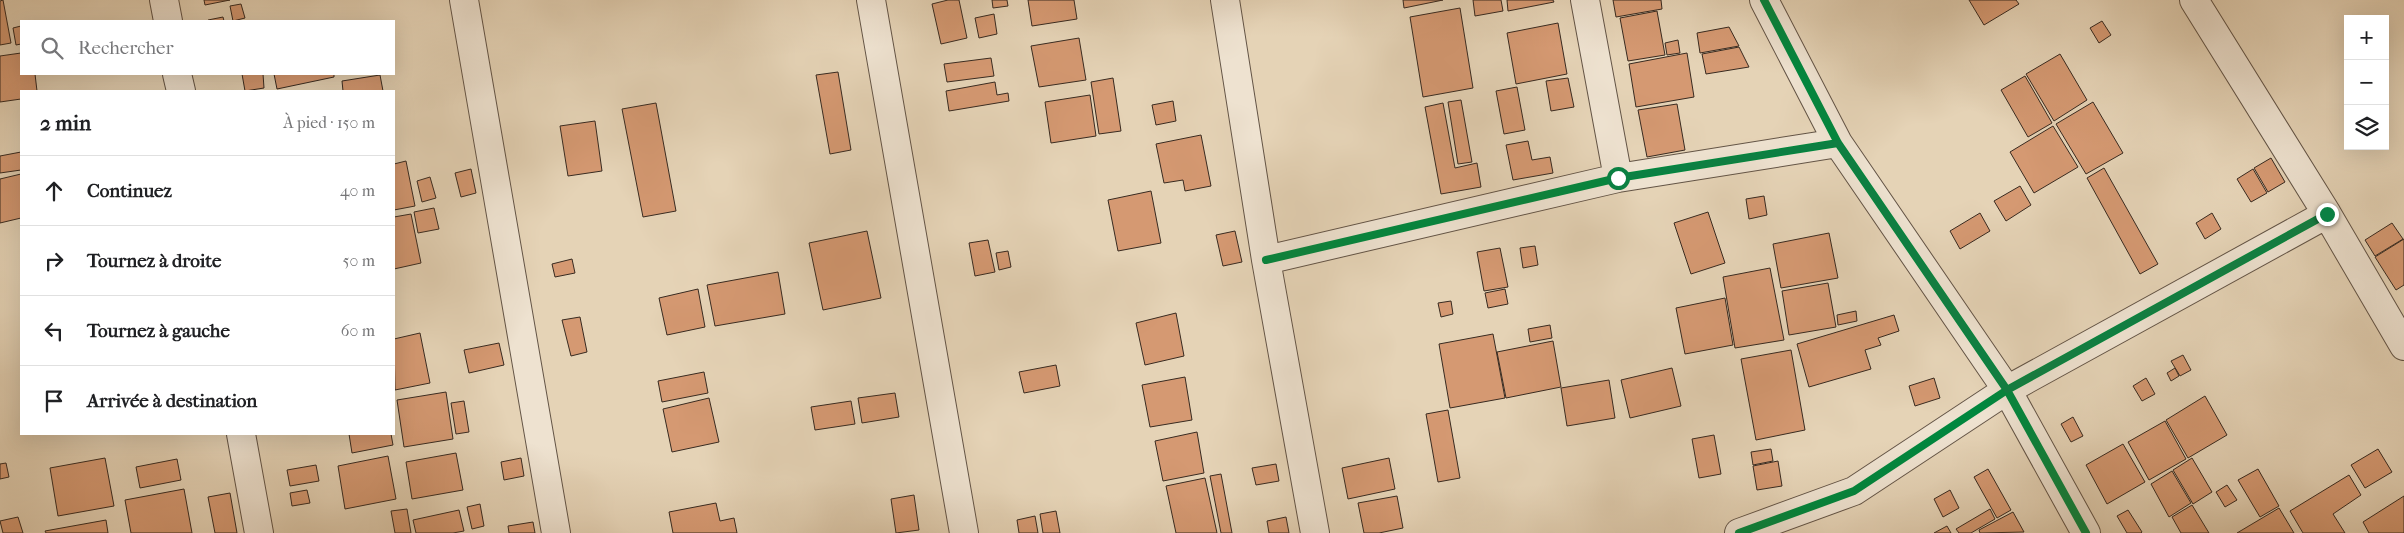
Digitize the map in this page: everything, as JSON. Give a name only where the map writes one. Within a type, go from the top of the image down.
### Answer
[{"type":"street","points":[[164,0],[168,20]]},
{"type":"street","points":[[464,0],[556,533]]},
{"type":"street","points":[[872,0],[964,533]]},
{"type":"street","points":[[1225,0],[1266,260],[1315,533]]},
{"type":"street","points":[[1585,0],[1618,178]]},
{"type":"street","points":[[1764,0],[1838,143],[2007,390],[2086,533]]},
{"type":"street","points":[[2194,0],[2327,214],[2404,346]]},
{"type":"street","points":[[178,75],[181,90]]},
{"type":"street","points":[[1266,260],[1618,178],[1838,143]]},
{"type":"street","points":[[1739,533],[1854,490],[2007,390],[2327,214]]},
{"type":"street","points":[[242,435],[259,533]]},
{"type":"building","points":[[3,0],[11,43],[0,45],[0,1]]},
{"type":"building","points":[[204,0],[230,0],[205,5]]},
{"type":"building","points":[[948,0],[959,0],[967,38],[941,44],[932,4]]},
{"type":"building","points":[[992,0],[1007,0],[1008,6],[993,8]]},
{"type":"building","points":[[1028,0],[1074,0],[1077,19],[1032,26]]},
{"type":"building","points":[[1403,0],[1443,0],[1404,8]]},
{"type":"building","points":[[1473,0],[1501,0],[1503,11],[1475,16]]},
{"type":"building","points":[[1507,0],[1553,0],[1554,2],[1508,11]]},
{"type":"building","points":[[1613,0],[1661,0],[1662,9],[1616,17]]},
{"type":"building","points":[[1969,0],[2016,0],[2019,4],[1984,25]]},
{"type":"building","points":[[241,4],[245,18],[233,20],[230,6]]},
{"type":"building","points":[[1460,8],[1473,88],[1423,97],[1410,17]]},
{"type":"building","points":[[1657,11],[1665,55],[1628,61],[1620,18]]},
{"type":"building","points":[[994,14],[997,34],[979,38],[975,18]]},
{"type":"building","points":[[223,17],[224,20],[208,20]]},
{"type":"building","points":[[2102,21],[2111,35],[2099,43],[2090,28]]},
{"type":"building","points":[[1558,23],[1567,74],[1516,84],[1507,33]]},
{"type":"building","points":[[20,26],[20,44],[16,45],[13,28]]},
{"type":"building","points":[[1729,27],[1739,46],[1700,53],[1697,33]]},
{"type":"building","points":[[1079,38],[1086,80],[1039,87],[1031,46]]},
{"type":"building","points":[[1678,40],[1680,53],[1667,55],[1665,43]]},
{"type":"building","points":[[1739,47],[1749,67],[1706,74],[1702,54]]},
{"type":"building","points":[[20,53],[20,75],[35,75],[37,90],[20,90],[20,99],[0,102],[0,56]]},
{"type":"building","points":[[1687,53],[1694,97],[1636,107],[1629,64]]},
{"type":"building","points":[[2060,54],[2087,100],[2054,121],[2026,74]]},
{"type":"building","points":[[991,58],[994,76],[947,82],[944,64]]},
{"type":"building","points":[[838,72],[851,150],[830,154],[816,75]]},
{"type":"building","points":[[242,75],[263,75],[264,88],[245,90]]},
{"type":"building","points":[[274,75],[334,75],[334,77],[277,89]]},
{"type":"building","points":[[380,75],[383,90],[343,90],[342,81]]},
{"type":"building","points":[[2025,76],[2052,123],[2028,137],[2001,90]]},
{"type":"building","points":[[1113,78],[1121,131],[1099,134],[1091,82]]},
{"type":"building","points":[[1568,78],[1574,107],[1551,111],[1546,81]]},
{"type":"building","points":[[995,82],[997,95],[1008,93],[1009,101],[949,111],[946,91]]},
{"type":"building","points":[[1517,87],[1525,130],[1504,134],[1496,91]]},
{"type":"building","points":[[1090,95],[1096,136],[1051,143],[1045,102]]},
{"type":"building","points":[[1461,100],[1472,162],[1458,164],[1448,102]]},
{"type":"building","points":[[1173,101],[1176,121],[1156,125],[1152,105]]},
{"type":"building","points":[[2093,102],[2123,153],[2086,174],[2056,124]]},
{"type":"building","points":[[656,103],[676,211],[643,217],[622,109]]},
{"type":"building","points":[[1443,103],[1455,168],[1477,163],[1481,187],[1441,194],[1425,107]]},
{"type":"building","points":[[1677,104],[1685,150],[1647,157],[1638,110]]},
{"type":"building","points":[[595,121],[602,171],[568,176],[560,126]]},
{"type":"building","points":[[2053,126],[2078,167],[2034,193],[2010,152]]},
{"type":"building","points":[[1201,135],[1211,186],[1185,191],[1183,180],[1164,183],[1156,144]]},
{"type":"building","points":[[1528,141],[1532,160],[1550,157],[1553,173],[1513,180],[1506,145]]},
{"type":"building","points":[[20,152],[20,170],[0,173],[0,156]]},
{"type":"building","points":[[2271,158],[2285,182],[2268,192],[2254,168]]},
{"type":"building","points":[[406,161],[415,206],[395,210],[395,164]]},
{"type":"building","points":[[2104,168],[2158,264],[2140,274],[2087,178]]},
{"type":"building","points":[[471,169],[476,193],[461,197],[455,173]]},
{"type":"building","points":[[2253,169],[2267,193],[2251,202],[2237,179]]},
{"type":"building","points":[[20,174],[20,218],[0,223],[0,179]]},
{"type":"building","points":[[430,177],[436,198],[422,202],[417,181]]},
{"type":"building","points":[[2020,186],[2031,205],[2006,221],[1994,201]]},
{"type":"building","points":[[1151,191],[1161,243],[1118,251],[1108,200]]},
{"type":"building","points":[[1764,196],[1767,215],[1749,219],[1746,199]]},
{"type":"building","points":[[434,208],[439,229],[418,233],[414,212]]},
{"type":"building","points":[[1708,212],[1725,263],[1691,274],[1674,223]]},
{"type":"building","points":[[1980,213],[1990,231],[1960,249],[1950,231]]},
{"type":"building","points":[[2212,213],[2221,229],[2205,239],[2196,223]]},
{"type":"building","points":[[411,214],[421,263],[395,269],[395,217]]},
{"type":"building","points":[[2392,223],[2403,239],[2375,256],[2365,240]]},
{"type":"building","points":[[867,231],[881,298],[823,310],[809,243]]},
{"type":"building","points":[[1235,231],[1242,262],[1223,266],[1216,235]]},
{"type":"building","points":[[1829,233],[1838,278],[1781,288],[1773,244]]},
{"type":"building","points":[[2404,239],[2404,285],[2396,290],[2375,257]]},
{"type":"building","points":[[988,240],[995,272],[975,276],[969,243]]},
{"type":"building","points":[[1535,246],[1538,265],[1523,268],[1520,248]]},
{"type":"building","points":[[1500,248],[1508,287],[1484,291],[1477,252]]},
{"type":"building","points":[[1008,251],[1011,267],[999,270],[996,253]]},
{"type":"building","points":[[572,259],[575,273],[555,277],[552,264]]},
{"type":"building","points":[[1770,268],[1784,340],[1735,348],[1723,277]]},
{"type":"building","points":[[778,272],[785,314],[715,326],[707,285]]},
{"type":"building","points":[[1828,283],[1836,327],[1789,335],[1782,291]]},
{"type":"building","points":[[698,289],[705,327],[667,335],[659,298]]},
{"type":"building","points":[[1505,289],[1508,304],[1488,308],[1485,293]]},
{"type":"building","points":[[1725,298],[1733,345],[1685,354],[1676,308]]},
{"type":"building","points":[[1451,301],[1453,314],[1441,317],[1438,303]]},
{"type":"building","points":[[1856,311],[1857,321],[1838,325],[1837,315]]},
{"type":"building","points":[[1176,313],[1184,356],[1145,365],[1136,323]]},
{"type":"building","points":[[1894,315],[1899,331],[1878,338],[1881,345],[1865,350],[1871,369],[1809,387],[1797,344]]},
{"type":"building","points":[[580,317],[587,352],[571,356],[562,320]]},
{"type":"building","points":[[1550,325],[1552,338],[1530,342],[1528,329]]},
{"type":"building","points":[[420,333],[430,383],[395,390],[395,339]]},
{"type":"building","points":[[1493,334],[1505,398],[1450,408],[1439,344]]},
{"type":"building","points":[[1553,341],[1561,387],[1506,398],[1497,352]]},
{"type":"building","points":[[499,343],[504,365],[469,373],[464,350]]},
{"type":"building","points":[[1791,350],[1805,430],[1756,440],[1741,359]]},
{"type":"building","points":[[2183,355],[2191,370],[2180,376],[2171,361]]},
{"type":"building","points":[[1056,365],[1060,386],[1024,393],[1019,372]]},
{"type":"building","points":[[1672,368],[1681,406],[1630,418],[1621,380]]},
{"type":"building","points":[[2175,368],[2179,376],[2171,381],[2167,373]]},
{"type":"building","points":[[704,372],[708,393],[662,402],[658,381]]},
{"type":"building","points":[[1185,377],[1192,420],[1150,427],[1142,385]]},
{"type":"building","points":[[1934,378],[1940,398],[1915,406],[1909,386]]},
{"type":"building","points":[[2146,378],[2155,394],[2142,401],[2133,386]]},
{"type":"building","points":[[1609,380],[1615,418],[1567,426],[1561,388]]},
{"type":"building","points":[[446,392],[453,439],[404,447],[397,400]]},
{"type":"building","points":[[895,393],[899,417],[862,423],[858,398]]},
{"type":"building","points":[[2205,396],[2227,435],[2188,458],[2166,420]]},
{"type":"building","points":[[709,398],[719,442],[672,452],[663,409]]},
{"type":"building","points":[[464,401],[469,432],[456,434],[451,403]]},
{"type":"building","points":[[851,401],[855,424],[815,430],[811,407]]},
{"type":"building","points":[[1448,410],[1460,478],[1438,482],[1426,414]]},
{"type":"building","points":[[2073,417],[2083,436],[2071,442],[2061,424]]},
{"type":"building","points":[[2165,421],[2186,459],[2149,480],[2128,442]]},
{"type":"building","points":[[1197,432],[1204,473],[1163,481],[1155,441]]},
{"type":"building","points":[[349,435],[391,435],[393,445],[352,453]]},
{"type":"building","points":[[1714,435],[1721,474],[1699,478],[1692,439]]},
{"type":"building","points":[[2123,444],[2145,482],[2107,504],[2086,465]]},
{"type":"building","points":[[1771,449],[1773,461],[1753,465],[1751,452]]},
{"type":"building","points":[[2378,449],[2392,472],[2365,488],[2351,465]]},
{"type":"building","points":[[456,453],[463,490],[412,499],[406,462]]},
{"type":"building","points":[[388,456],[396,499],[345,509],[338,466]]},
{"type":"building","points":[[105,458],[114,506],[58,516],[50,468]]},
{"type":"building","points":[[521,458],[524,476],[504,480],[501,462]]},
{"type":"building","points":[[1389,458],[1395,489],[1348,499],[1342,468]]},
{"type":"building","points":[[2192,458],[2212,492],[2193,504],[2173,470]]},
{"type":"building","points":[[177,459],[181,480],[140,488],[136,467]]},
{"type":"building","points":[[1778,461],[1782,486],[1757,490],[1753,466]]},
{"type":"building","points":[[6,463],[9,477],[0,479],[0,464]]},
{"type":"building","points":[[1276,464],[1279,481],[1256,485],[1252,468]]},
{"type":"building","points":[[316,465],[319,481],[290,486],[287,470]]},
{"type":"building","points":[[1988,469],[2011,510],[1997,518],[1974,477]]},
{"type":"building","points":[[2258,469],[2279,506],[2260,517],[2238,480]]},
{"type":"building","points":[[2172,471],[2191,503],[2169,517],[2151,484]]},
{"type":"building","points":[[1221,474],[1232,533],[1221,533],[1210,476]]},
{"type":"building","points":[[2349,475],[2361,495],[2333,514],[2345,533],[2303,533],[2290,511]]},
{"type":"building","points":[[1205,478],[1217,533],[1176,533],[1166,486]]},
{"type":"building","points":[[2227,485],[2237,500],[2225,507],[2216,492]]},
{"type":"building","points":[[184,489],[192,533],[131,533],[125,500]]},
{"type":"building","points":[[307,490],[310,503],[292,506],[290,493]]},
{"type":"building","points":[[1950,490],[1959,508],[1943,517],[1934,499]]},
{"type":"building","points":[[230,493],[237,533],[215,533],[208,497]]},
{"type":"building","points":[[914,495],[919,530],[896,533],[891,499]]},
{"type":"building","points":[[1397,496],[1403,528],[1379,533],[1364,533],[1358,503]]},
{"type":"building","points":[[2404,496],[2404,533],[2369,533],[2363,522]]},
{"type":"building","points":[[716,503],[720,521],[734,518],[737,533],[673,533],[669,512]]},
{"type":"building","points":[[480,504],[484,526],[472,529],[467,507]]},
{"type":"building","points":[[2192,505],[2209,533],[2181,533],[2172,517]]},
{"type":"building","points":[[2279,508],[2294,533],[2237,533]]},
{"type":"building","points":[[407,509],[411,533],[395,533],[391,511]]},
{"type":"building","points":[[1990,509],[1995,519],[1971,533],[1959,533],[1956,529]]},
{"type":"building","points":[[459,510],[464,531],[453,533],[416,533],[413,520]]},
{"type":"building","points":[[2128,510],[2141,533],[2127,533],[2117,516]]},
{"type":"building","points":[[1056,511],[1060,533],[1043,533],[1040,514]]},
{"type":"building","points":[[2013,512],[2024,532],[1980,533],[1979,530]]},
{"type":"building","points":[[1035,516],[1038,533],[1019,533],[1017,520]]},
{"type":"building","points":[[18,517],[23,533],[3,533],[0,521]]},
{"type":"building","points":[[1286,517],[1289,533],[1269,533],[1267,521]]},
{"type":"building","points":[[106,520],[108,533],[46,533],[45,531]]},
{"type":"building","points":[[533,522],[535,533],[509,533],[508,526]]},
{"type":"building","points":[[1947,526],[1951,533],[1934,533]]},
{"type":"cycle path","points":[[1764,0],[1838,143],[2007,390],[2086,533]]},
{"type":"cycle path","points":[[1266,260],[1618,178],[1838,143]]},
{"type":"cycle path","points":[[1739,533],[1854,491],[2007,390],[2327,214]]},
{"type":"route","points":[[1618,178],[1838,143],[2007,390],[2327,214]]}]
